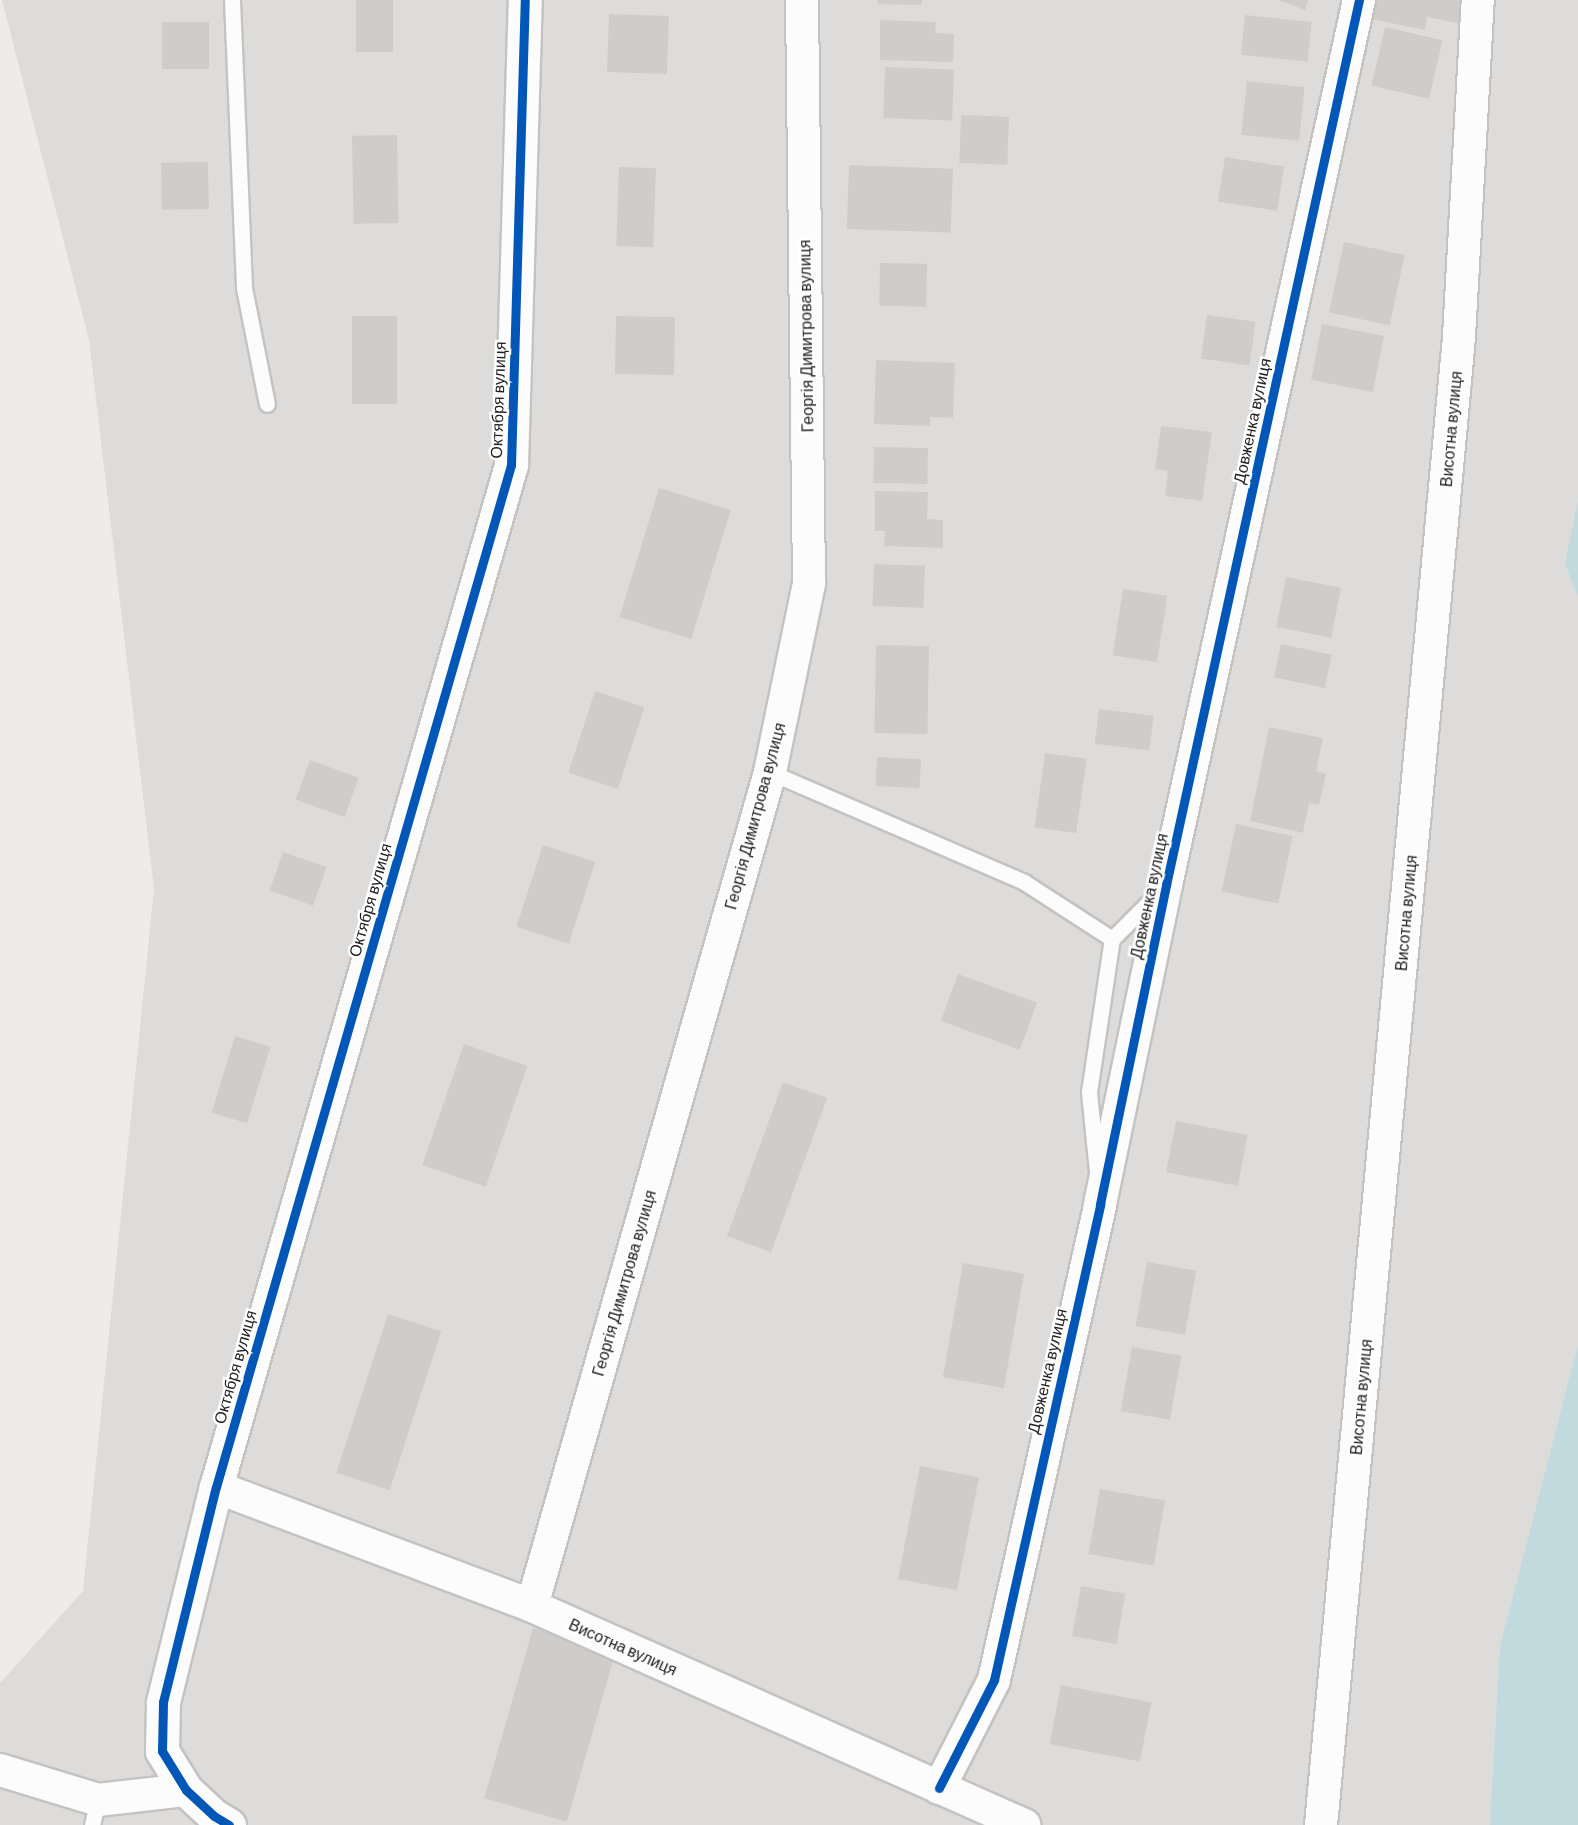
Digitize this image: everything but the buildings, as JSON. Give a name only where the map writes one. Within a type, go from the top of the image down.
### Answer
[{"type":"street","name":"Октября вулиця","points":[[186,1790],[162,1751],[163,1702],[216,1487],[511,465],[525,0]]},
{"type":"street","name":"Георгія Димитрова вулиця","points":[[532,1606],[770,772],[809,583],[802,0]]},
{"type":"street","name":"Довженка вулиця","points":[[939,1788],[994,1680],[1100,1204],[1166,885],[1359,0]]},
{"type":"street","name":"Висотна вулиця","points":[[1321,1825],[1459,336],[1478,0]]},
{"type":"street","name":"Висотна вулиця","points":[[216,1487],[532,1606],[1019,1824]]},
{"type":"street","points":[[0,1770],[95,1813],[186,1790],[214,1816],[229,1825]]},
{"type":"lane","points":[[232,0],[244,288],[267,405]]},
{"type":"lane","points":[[770,772],[1023,882],[1112,939]]},
{"type":"lane","points":[[1100,1204],[1089,1092],[1112,939],[1166,885]]},
{"type":"shaded area","points":[[2,0],[1578,0],[1578,1825],[0,1825],[0,1683],[83,1591],[154,889],[89,340]]},
{"type":"water","points":[[1578,501],[1578,596],[1565,564]]},
{"type":"water","points":[[1578,1345],[1578,1825],[1490,1825],[1500,1647]]},
{"type":"cycle path","points":[[229,1825],[214,1816],[186,1790],[162,1751],[163,1702],[216,1487],[511,465],[525,0]]},
{"type":"cycle path","points":[[939,1788],[994,1680],[1100,1204],[1166,885],[1359,0]]}]
